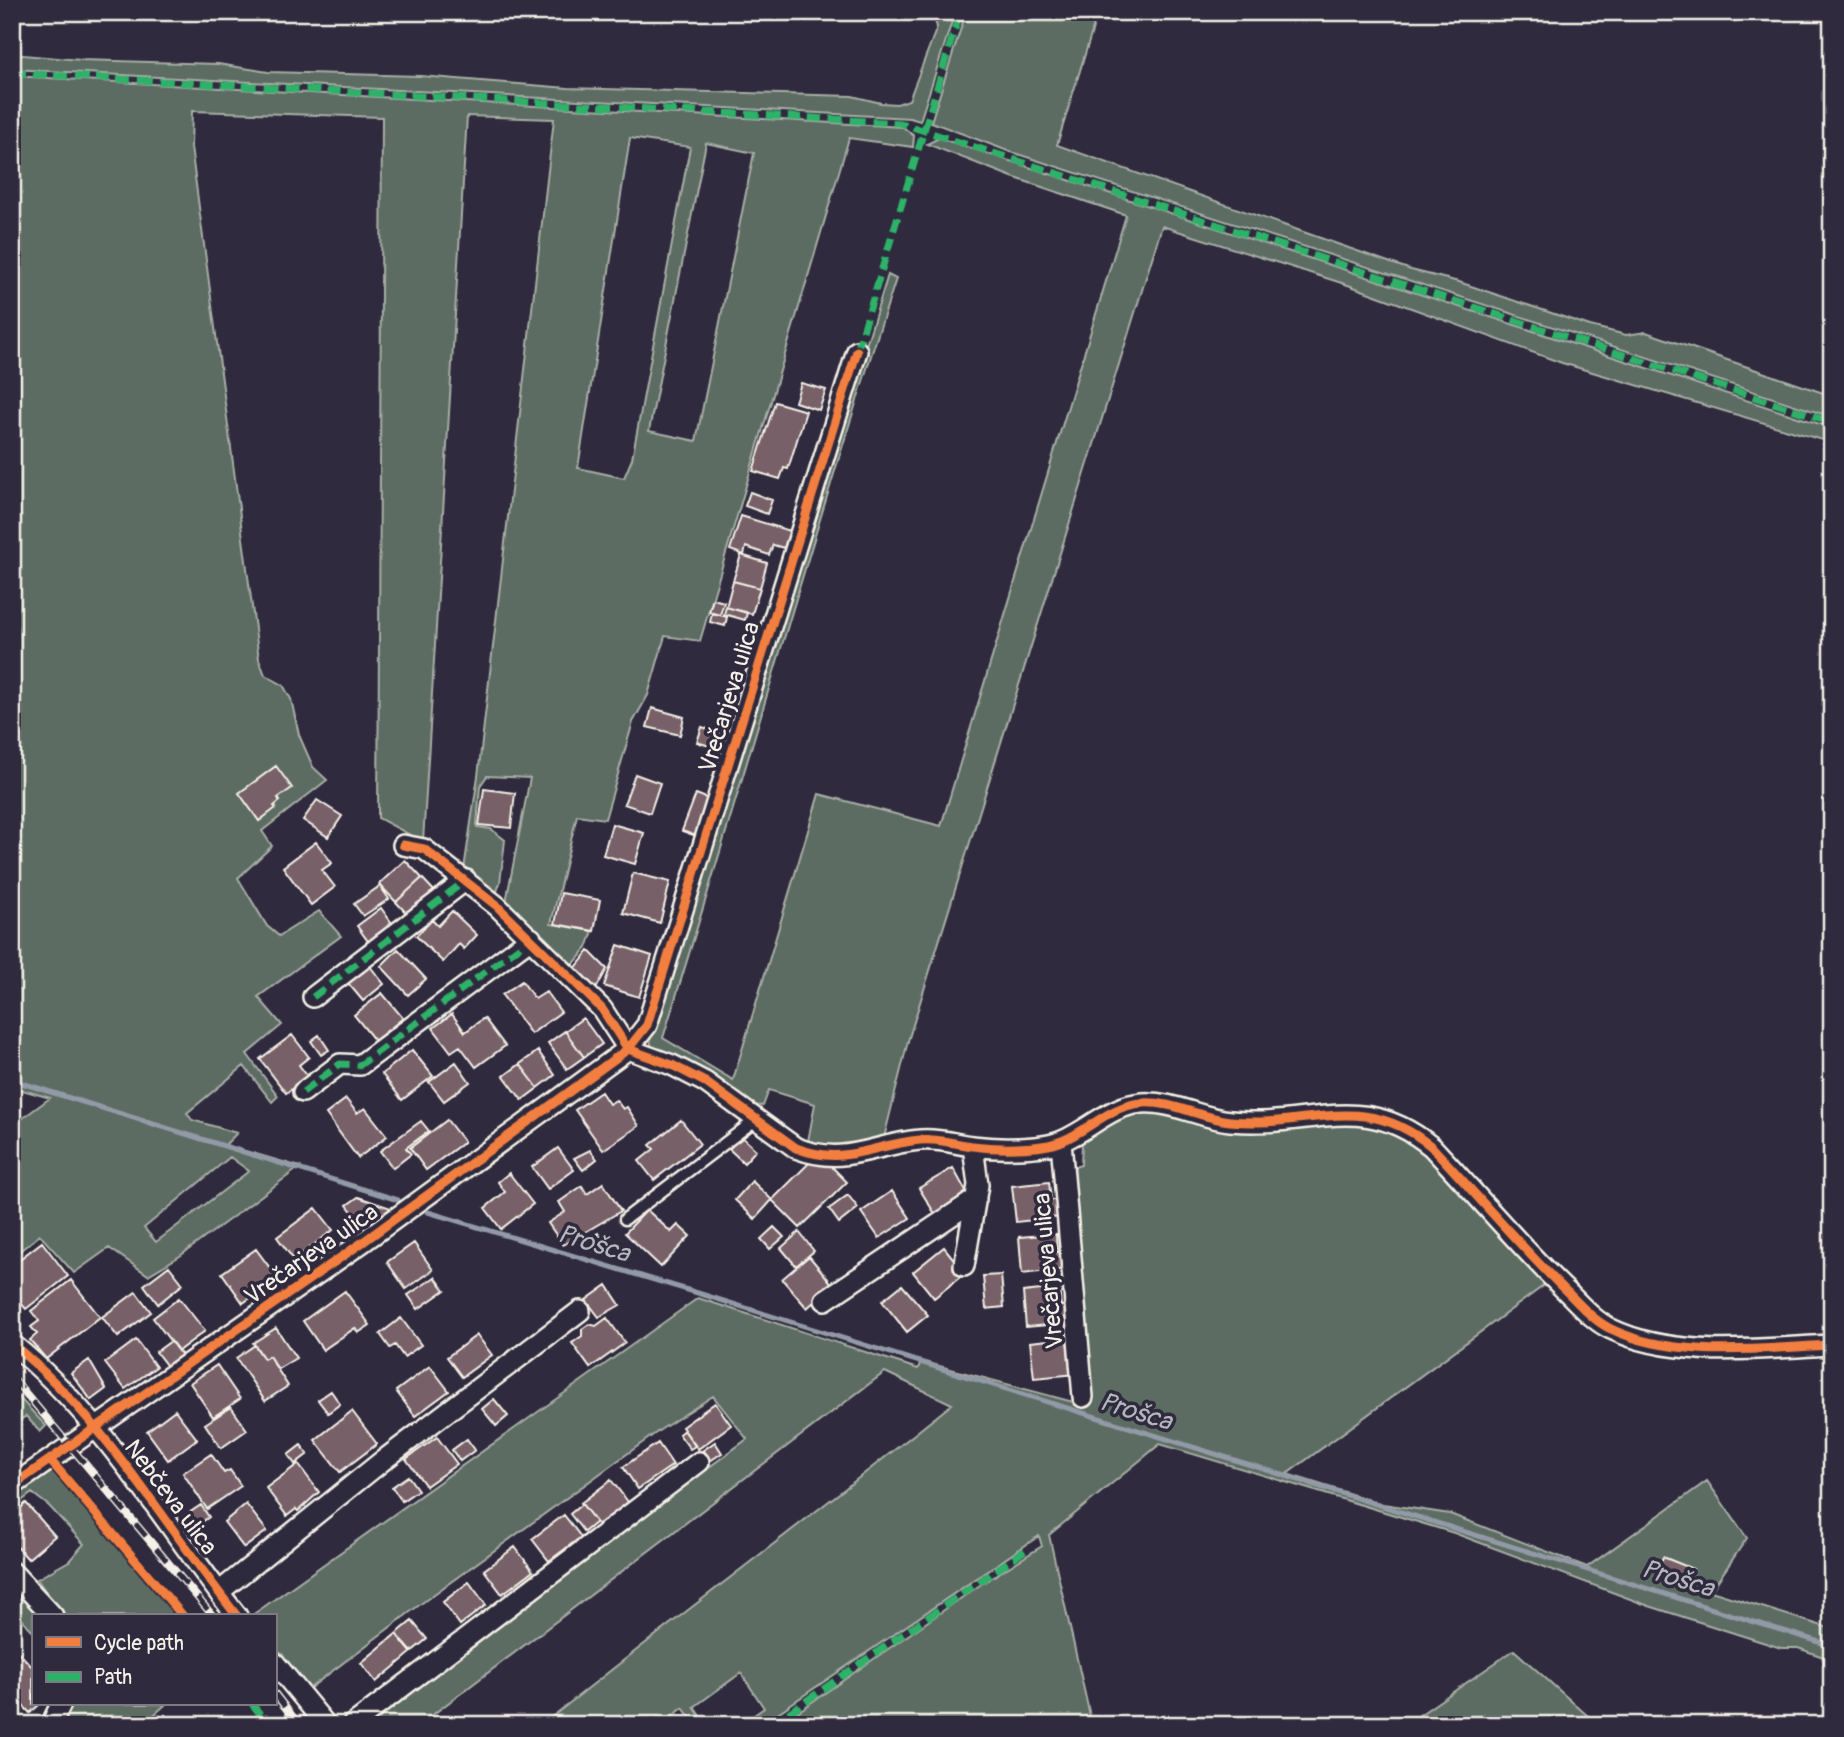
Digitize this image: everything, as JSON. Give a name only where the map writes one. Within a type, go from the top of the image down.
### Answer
[{"type":"street","name":"Vrečarjeva ulica","points":[[12,1486],[363,1242],[628,1049],[647,1025],[857,351]]},
{"type":"street","points":[[403,845],[424,849],[466,880],[531,938],[602,1009],[628,1049],[672,1065],[705,1082],[796,1148],[810,1154],[832,1156],[867,1153],[920,1140],[948,1140],[973,1146],[1018,1147],[1061,1142],[1099,1118],[1141,1103],[1168,1104],[1207,1118],[1232,1121],[1355,1114],[1377,1116],[1414,1132],[1432,1147],[1551,1276],[1595,1320],[1612,1329],[1652,1342],[1680,1346],[1832,1345]]},
{"type":"street","points":[[313,997],[466,880]]},
{"type":"street","points":[[303,1092],[340,1065],[360,1065],[531,938]]},
{"type":"street","name":"Vrečarjeva ulica","points":[[1061,1142],[1083,1397]]},
{"type":"street","points":[[964,1266],[978,1175],[973,1146]]},
{"type":"street","points":[[825,1300],[976,1199]]},
{"type":"street","name":"Nebčeva ulica","points":[[219,1592],[381,1462],[580,1311]]},
{"type":"street","name":"Nebčeva ulica","points":[[12,1344],[41,1367],[96,1429],[236,1614]]},
{"type":"street","points":[[352,1725],[699,1462]]},
{"type":"street","points":[[12,1572],[51,1614]]},
{"type":"street","points":[[276,1664],[326,1725]]},
{"type":"street","points":[[51,1725],[60,1706]]},
{"type":"lane","points":[[625,1220],[758,1118]]},
{"type":"green space","points":[[932,12],[955,12],[920,121],[910,118],[12,69],[12,54],[81,60],[218,64],[268,72],[420,76],[568,88],[852,96],[897,104],[909,100],[937,27]]},
{"type":"green space","points":[[966,12],[1098,12],[1057,145],[1411,270],[1459,282],[1590,326],[1626,335],[1646,332],[1832,396],[1832,417],[1008,151],[931,122]]},
{"type":"green space","points":[[12,76],[903,127],[914,136],[913,147],[849,138],[700,641],[665,636],[648,695],[633,722],[605,819],[577,815],[551,924],[593,931],[587,948],[571,967],[506,902],[530,778],[487,776],[480,786],[477,827],[491,829],[505,840],[500,883],[496,894],[464,869],[478,776],[554,119],[467,116],[423,842],[378,818],[382,117],[192,111],[191,147],[259,659],[265,675],[283,685],[291,699],[299,735],[313,767],[327,780],[262,831],[272,846],[238,878],[267,926],[279,936],[319,911],[341,936],[258,997],[282,1025],[247,1054],[278,1096],[272,1102],[244,1066],[187,1113],[192,1120],[237,1133],[225,1145],[300,1167],[180,1256],[148,1275],[109,1248],[74,1273],[40,1235],[12,1257],[12,1126],[50,1098],[12,1087]],"holes":[[[630,138],[690,147],[632,459],[624,478],[578,468]],[[706,143],[754,153],[696,441],[649,431]],[[230,1157],[249,1171],[156,1242],[144,1228]]]},
{"type":"green space","points":[[939,138],[1832,428],[1832,443],[1562,363],[1348,285],[1162,226],[908,1041],[883,1142],[854,1149],[809,1147],[815,1104],[769,1090],[763,1106],[750,1105],[656,1049],[651,1045],[650,1036],[888,275],[896,279],[663,1038],[733,1080],[819,794],[941,826],[1126,215],[1012,177],[927,144]]},
{"type":"green space","points":[[1165,1108],[1355,1118],[1407,1133],[1550,1281],[1287,1474],[1383,1504],[1450,1514],[1587,1567],[1707,1481],[1747,1538],[1711,1591],[1832,1629],[1832,1660],[1798,1648],[1781,1648],[1649,1606],[1454,1533],[1160,1444],[1049,1535],[1092,1725],[779,1725],[980,1585],[1042,1546],[1039,1536],[760,1725],[740,1725],[764,1708],[741,1673],[694,1707],[706,1725],[696,1725],[683,1708],[661,1725],[542,1725],[952,1404],[885,1372],[419,1725],[361,1725],[747,1439],[713,1396],[660,1430],[306,1691],[276,1654],[276,1614],[254,1614],[698,1298],[918,1369],[921,1361],[1088,1406],[1087,1349],[1068,1169],[1081,1165],[1082,1144],[1072,1142],[1107,1118]]},
{"type":"green space","points":[[12,1390],[46,1426],[40,1432],[26,1416],[12,1426]]},
{"type":"green space","points":[[52,1471],[174,1614],[62,1614],[37,1579],[69,1561],[84,1544],[49,1506],[32,1493],[15,1506],[12,1498]]},
{"type":"green space","points":[[12,1582],[46,1614],[32,1614],[32,1630],[18,1615],[12,1619]]},
{"type":"green space","points":[[1514,1650],[1598,1725],[1405,1725]]},
{"type":"green space","points":[[68,1706],[164,1706],[143,1725],[58,1725]]},
{"type":"building","points":[[801,383],[826,390],[819,410],[795,402]]},
{"type":"building","points":[[775,402],[806,411],[788,469],[784,468],[780,479],[753,471]]},
{"type":"building","points":[[750,492],[772,500],[767,514],[745,506]]},
{"type":"building","points":[[741,516],[790,531],[784,548],[773,545],[769,555],[746,547],[744,555],[730,550]]},
{"type":"building","points":[[741,555],[767,563],[760,588],[733,581]]},
{"type":"building","points":[[733,581],[760,588],[752,614],[726,607]]},
{"type":"building","points":[[713,599],[724,602],[720,615],[709,612]]},
{"type":"building","points":[[726,607],[747,613],[745,620],[724,614]]},
{"type":"building","points":[[712,613],[727,617],[725,626],[710,622]]},
{"type":"building","points":[[652,708],[684,717],[680,735],[647,727]]},
{"type":"building","points":[[702,727],[723,734],[719,749],[697,742]]},
{"type":"building","points":[[276,766],[292,788],[278,798],[280,801],[274,806],[276,808],[259,821],[239,793]]},
{"type":"building","points":[[635,774],[660,783],[650,813],[624,804]]},
{"type":"building","points":[[484,789],[515,793],[511,828],[479,825]]},
{"type":"building","points":[[696,794],[709,799],[696,836],[682,831]]},
{"type":"building","points":[[317,800],[342,816],[328,837],[303,820]]},
{"type":"building","points":[[612,824],[644,833],[635,864],[603,855]]},
{"type":"building","points":[[316,842],[332,863],[322,870],[335,887],[311,905],[283,867]]},
{"type":"building","points":[[405,860],[422,878],[396,902],[379,884]]},
{"type":"building","points":[[633,873],[670,882],[660,923],[623,913]]},
{"type":"building","points":[[422,878],[437,894],[411,918],[396,902]]},
{"type":"building","points":[[380,886],[389,899],[363,916],[354,904]]},
{"type":"building","points":[[561,893],[600,900],[594,931],[555,924]]},
{"type":"building","points":[[381,908],[394,926],[370,944],[357,926]]},
{"type":"building","points":[[452,911],[477,935],[464,949],[459,944],[443,962],[416,936],[432,920],[438,926]]},
{"type":"building","points":[[618,945],[652,956],[639,997],[604,986]]},
{"type":"building","points":[[398,949],[426,979],[408,995],[381,966]]},
{"type":"building","points":[[589,951],[607,969],[596,989],[574,970]]},
{"type":"building","points":[[369,965],[384,984],[363,1001],[347,982]]},
{"type":"building","points":[[522,981],[535,999],[546,992],[561,1012],[531,1034],[502,995]]},
{"type":"building","points":[[382,993],[403,1018],[375,1041],[354,1015]]},
{"type":"building","points":[[452,1014],[465,1032],[484,1018],[505,1046],[476,1067],[460,1046],[451,1052],[433,1028]]},
{"type":"building","points":[[583,1018],[602,1044],[584,1057],[565,1031]]},
{"type":"building","points":[[565,1031],[584,1057],[567,1069],[548,1043]]},
{"type":"building","points":[[292,1035],[309,1057],[299,1065],[308,1077],[286,1093],[260,1059]]},
{"type":"building","points":[[319,1035],[329,1050],[321,1055],[311,1041]]},
{"type":"building","points":[[412,1050],[433,1076],[402,1100],[382,1074]]},
{"type":"building","points":[[538,1051],[555,1075],[538,1088],[520,1064]]},
{"type":"building","points":[[456,1062],[470,1082],[444,1101],[429,1082]]},
{"type":"building","points":[[520,1064],[538,1088],[522,1100],[504,1076]]},
{"type":"building","points":[[601,1092],[609,1104],[616,1100],[623,1109],[627,1107],[639,1126],[603,1150],[575,1110]]},
{"type":"building","points":[[346,1099],[357,1113],[365,1108],[387,1136],[358,1158],[326,1114]]},
{"type":"building","points":[[447,1120],[464,1142],[426,1170],[410,1148]]},
{"type":"building","points":[[681,1120],[700,1144],[654,1180],[639,1161],[654,1149],[650,1145]]},
{"type":"building","points":[[421,1121],[429,1131],[406,1148],[411,1154],[393,1168],[380,1151]]},
{"type":"building","points":[[741,1136],[756,1150],[744,1163],[729,1149]]},
{"type":"building","points":[[558,1148],[574,1170],[548,1189],[532,1167]]},
{"type":"building","points":[[590,1150],[597,1159],[583,1170],[574,1158]]},
{"type":"building","points":[[810,1162],[831,1166],[847,1182],[800,1228],[772,1200]]},
{"type":"building","points":[[953,1168],[968,1195],[935,1214],[919,1188]]},
{"type":"building","points":[[509,1173],[533,1204],[501,1229],[485,1208],[505,1192],[498,1182]]},
{"type":"building","points":[[752,1181],[772,1200],[755,1219],[735,1200]]},
{"type":"building","points":[[1049,1182],[1051,1200],[1058,1200],[1060,1217],[1016,1222],[1012,1186]]},
{"type":"building","points":[[603,1183],[621,1211],[563,1245],[548,1223],[565,1212],[559,1202],[582,1186],[587,1194]]},
{"type":"building","points":[[892,1191],[910,1218],[879,1238],[861,1212]]},
{"type":"building","points":[[848,1195],[858,1208],[839,1223],[829,1209]]},
{"type":"building","points":[[358,1197],[391,1208],[365,1228],[347,1205]]},
{"type":"building","points":[[316,1208],[333,1230],[294,1260],[277,1237]]},
{"type":"building","points":[[647,1210],[671,1232],[678,1225],[690,1236],[661,1267],[625,1233]]},
{"type":"building","points":[[774,1227],[784,1237],[770,1249],[761,1239]]},
{"type":"building","points":[[799,1232],[814,1251],[796,1266],[781,1248]]},
{"type":"building","points":[[598,1233],[605,1243],[593,1251],[586,1241]]},
{"type":"building","points":[[1056,1234],[1057,1252],[1064,1251],[1066,1269],[1022,1274],[1019,1237]]},
{"type":"building","points":[[42,1242],[68,1276],[26,1309],[12,1293],[12,1265]]},
{"type":"building","points":[[414,1243],[433,1270],[406,1289],[387,1262]]},
{"type":"building","points":[[944,1247],[965,1273],[934,1298],[913,1272]]},
{"type":"building","points":[[256,1249],[278,1279],[243,1303],[222,1273]]},
{"type":"building","points":[[809,1256],[833,1285],[807,1308],[782,1279]]},
{"type":"building","points":[[169,1266],[183,1284],[158,1304],[144,1285]]},
{"type":"building","points":[[1001,1275],[1004,1307],[986,1309],[983,1276]]},
{"type":"building","points":[[435,1277],[445,1290],[418,1309],[408,1295]]},
{"type":"building","points":[[71,1280],[100,1317],[46,1359],[30,1340],[37,1334],[31,1327],[39,1321],[31,1311]]},
{"type":"building","points":[[607,1285],[620,1305],[599,1317],[586,1300]]},
{"type":"building","points":[[902,1285],[928,1315],[907,1332],[882,1301]]},
{"type":"building","points":[[1059,1288],[1061,1306],[1068,1305],[1070,1323],[1026,1327],[1023,1292]]},
{"type":"building","points":[[345,1291],[370,1325],[358,1333],[355,1328],[323,1350],[303,1321]]},
{"type":"building","points":[[136,1292],[151,1312],[118,1337],[102,1317]]},
{"type":"building","points":[[179,1298],[205,1331],[178,1351],[153,1318]]},
{"type":"building","points":[[401,1318],[421,1345],[404,1357],[395,1345],[390,1348],[380,1334]]},
{"type":"building","points":[[607,1318],[625,1343],[590,1368],[572,1343],[582,1336],[582,1329],[589,1324],[596,1326]]},
{"type":"building","points":[[276,1328],[296,1358],[278,1369],[269,1356],[264,1359],[253,1343]]},
{"type":"building","points":[[477,1335],[492,1355],[462,1377],[447,1357]]},
{"type":"building","points":[[1067,1338],[1069,1357],[1076,1356],[1077,1374],[1034,1378],[1030,1342]]},
{"type":"building","points":[[136,1340],[156,1367],[125,1389],[105,1363]]},
{"type":"building","points":[[171,1341],[184,1358],[170,1370],[156,1352]]},
{"type":"building","points":[[255,1345],[264,1359],[269,1356],[288,1386],[265,1401],[236,1358]]},
{"type":"building","points":[[89,1360],[106,1389],[91,1400],[71,1373]]},
{"type":"building","points":[[217,1365],[240,1399],[213,1417],[190,1383]]},
{"type":"building","points":[[430,1366],[449,1391],[415,1416],[396,1391]]},
{"type":"building","points":[[331,1391],[340,1404],[328,1413],[318,1400]]},
{"type":"building","points":[[494,1399],[508,1416],[496,1426],[482,1409]]},
{"type":"building","points":[[715,1403],[731,1425],[698,1449],[682,1427]]},
{"type":"building","points":[[231,1407],[247,1430],[221,1448],[205,1424]]},
{"type":"building","points":[[175,1410],[197,1439],[168,1460],[147,1431]]},
{"type":"building","points":[[352,1411],[377,1444],[340,1472],[315,1440]]},
{"type":"building","points":[[684,1430],[695,1446],[690,1449],[679,1434]]},
{"type":"building","points":[[437,1437],[457,1464],[426,1486],[406,1459]]},
{"type":"building","points":[[467,1439],[475,1450],[460,1461],[452,1450]]},
{"type":"building","points":[[715,1442],[722,1453],[710,1461],[702,1451]]},
{"type":"building","points":[[658,1443],[673,1465],[638,1489],[623,1467]]},
{"type":"building","points":[[301,1445],[308,1454],[295,1464],[288,1455]]},
{"type":"building","points":[[211,1454],[224,1473],[230,1470],[241,1486],[207,1509],[183,1473]]},
{"type":"building","points":[[298,1464],[319,1492],[298,1511],[296,1509],[287,1516],[266,1488]]},
{"type":"building","points":[[408,1476],[418,1490],[402,1501],[392,1487]]},
{"type":"building","points":[[611,1480],[629,1503],[599,1526],[581,1503]]},
{"type":"building","points":[[26,1503],[55,1536],[28,1559],[12,1541],[12,1516]]},
{"type":"building","points":[[246,1504],[267,1531],[244,1548],[224,1522]]},
{"type":"building","points":[[582,1504],[596,1522],[584,1532],[570,1514]]},
{"type":"building","points":[[201,1505],[209,1517],[192,1529],[183,1517]]},
{"type":"building","points":[[564,1515],[581,1537],[549,1561],[532,1539]]},
{"type":"building","points":[[515,1547],[533,1571],[502,1594],[484,1570]]},
{"type":"building","points":[[1663,1557],[1693,1569],[1687,1584],[1657,1571]]},
{"type":"building","points":[[469,1582],[486,1605],[460,1625],[443,1602]]},
{"type":"building","points":[[412,1621],[427,1639],[411,1652],[396,1634]]},
{"type":"building","points":[[396,1634],[412,1652],[376,1682],[361,1663]]},
{"type":"building","points":[[12,1645],[32,1667],[32,1706],[38,1706],[30,1713],[12,1694]]},
{"type":"building","points":[[165,1715],[174,1725],[155,1725]]},
{"type":"waterway","name":"Prošca","points":[[12,1080],[398,1200]]},
{"type":"waterway","name":"Prošca","points":[[428,1212],[701,1294],[1832,1646]]},
{"type":"railway","points":[[12,1377],[211,1614]]},
{"type":"railway","points":[[276,1695],[299,1725]]},
{"type":"marked path","points":[[857,351],[960,12]]},
{"type":"marked path","points":[[12,73],[900,123],[1832,422]]},
{"type":"marked path","points":[[313,997],[466,880]]},
{"type":"marked path","points":[[303,1092],[340,1064],[360,1065],[531,938]]},
{"type":"marked path","points":[[771,1725],[1030,1547]]},
{"type":"marked path","points":[[254,1706],[269,1725]]},
{"type":"cycle path","points":[[12,1486],[363,1242],[628,1049],[647,1025],[857,351]]},
{"type":"cycle path","points":[[403,845],[424,849],[497,906],[602,1009],[628,1049],[672,1065],[705,1082],[796,1148],[814,1153],[845,1155],[903,1142],[927,1140],[993,1148],[1042,1146],[1062,1141],[1120,1108],[1142,1103],[1176,1107],[1230,1121],[1259,1122],[1358,1115],[1382,1120],[1407,1130],[1432,1147],[1546,1271],[1591,1316],[1611,1329],[1636,1339],[1691,1348],[1720,1350],[1832,1345]]},
{"type":"cycle path","points":[[12,1344],[45,1373],[105,1439],[235,1614]]},
{"type":"cycle path","points":[[50,1460],[181,1614]]}]
